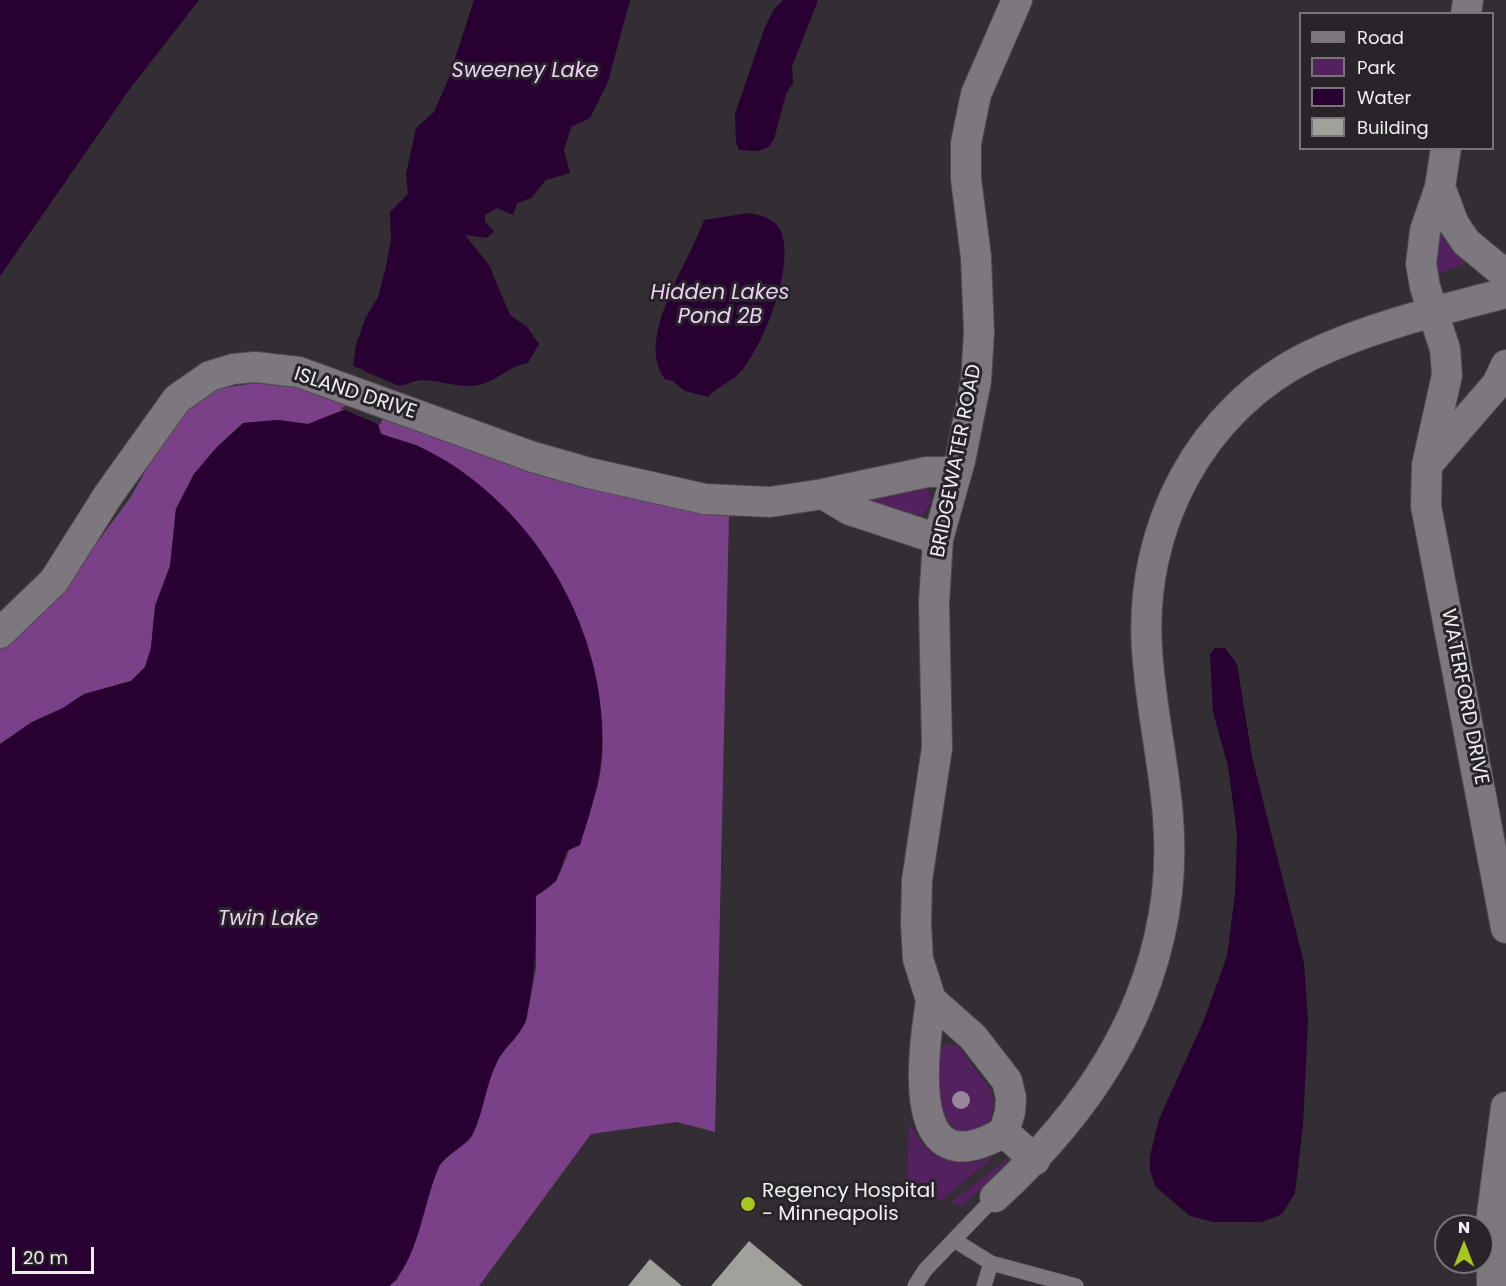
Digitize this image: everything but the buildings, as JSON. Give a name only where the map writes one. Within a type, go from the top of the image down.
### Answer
[{"type":"street","name":"BRIDGEWATER ROAD","points":[[1004,1132],[986,1143],[970,1146],[953,1144],[938,1135],[927,1117],[923,1057],[931,1000],[918,959],[917,880],[937,748],[934,602],[938,539],[957,472],[976,381],[979,332],[976,257],[966,179],[966,143],[976,94],[1017,0]]},
{"type":"street","name":"WATERFORD DRIVE","points":[[1446,150],[1440,187],[1425,231],[1421,264],[1445,349],[1447,375],[1427,465],[1426,506],[1506,928]]},
{"type":"street","points":[[1440,187],[1454,224],[1466,242],[1506,275]]},
{"type":"street","points":[[995,1197],[1035,1160],[1076,1112],[1109,1064],[1146,982],[1162,922],[1169,863],[1169,816],[1165,773],[1148,671],[1146,614],[1152,563],[1168,506],[1185,471],[1218,426],[1254,391],[1310,356],[1433,313],[1506,293]]},
{"type":"street","points":[[1427,465],[1497,384],[1506,365]]},
{"type":"street","name":"ISLAND DRIVE","points":[[0,633],[54,581],[109,494],[155,426],[177,399],[210,376],[233,369],[255,367],[299,372],[533,457],[705,499],[770,502],[823,494],[927,472],[957,472]]},
{"type":"street","points":[[823,494],[850,510],[938,539]]},
{"type":"street","points":[[931,1000],[973,1037],[1007,1081],[1011,1098],[1010,1112],[1004,1132],[1035,1160]]},
{"type":"street","points":[[1492,1286],[1491,1222],[1506,1107]]},
{"type":"lane","points":[[915,1286],[925,1270],[995,1197]]},
{"type":"lane","points":[[954,1240],[992,1263],[1068,1285]]},
{"type":"lane","points":[[984,1286],[992,1263]]},
{"type":"green space","points":[[1443,232],[1470,261],[1439,274],[1432,265],[1436,234]]},
{"type":"green space","points":[[920,485],[927,488],[931,502],[922,516],[915,518],[858,498]]},
{"type":"green space","points":[[948,1044],[957,1045],[991,1090],[995,1105],[989,1122],[975,1131],[957,1131],[939,1114],[938,1050]]},
{"type":"green space","points":[[909,1121],[924,1145],[943,1159],[967,1162],[995,1156],[942,1200],[907,1189]]},
{"type":"green space","points":[[1010,1157],[1013,1159],[962,1206],[951,1202]]},
{"type":"shaded area","points":[[256,383],[296,386],[349,401],[346,409],[308,424],[278,420],[244,423],[217,447],[194,474],[176,509],[170,566],[155,606],[151,648],[145,667],[131,681],[84,694],[63,708],[32,722],[0,744],[0,649],[39,617],[59,594],[130,498],[171,426],[196,401],[222,388]]},
{"type":"shaded area","points":[[380,414],[729,514],[715,1132],[677,1122],[591,1134],[479,1286],[389,1286],[397,1280],[439,1165],[472,1135],[490,1076],[503,1050],[526,1022],[536,968],[536,896],[557,879],[596,792],[603,749],[600,703],[595,675],[582,633],[566,595],[545,559],[520,526],[491,497],[458,472],[421,451],[381,434],[378,424]]},
{"type":"water","points":[[0,0],[199,0],[129,90],[0,276]]},
{"type":"water","name":"Twin Lake","points":[[474,0],[630,0],[608,82],[590,118],[571,127],[564,150],[570,173],[546,180],[531,198],[517,203],[513,215],[497,208],[485,215],[485,222],[494,231],[487,238],[465,235],[489,265],[510,315],[527,327],[539,344],[528,363],[516,366],[488,382],[474,386],[421,380],[395,385],[378,424],[381,434],[416,445],[456,468],[493,497],[525,531],[553,569],[575,611],[591,656],[600,701],[602,747],[600,772],[580,845],[567,851],[556,881],[536,896],[534,973],[526,1019],[518,1035],[498,1060],[473,1134],[445,1159],[438,1169],[413,1248],[399,1276],[389,1286],[0,1286],[0,744],[32,722],[63,708],[84,694],[131,681],[145,667],[151,648],[155,606],[170,566],[176,509],[194,474],[217,447],[243,423],[278,420],[308,424],[346,409],[364,370],[353,366],[356,345],[365,319],[378,297],[385,271],[391,240],[390,212],[408,194],[406,174],[416,128],[434,112],[448,80]]},
{"type":"water","points":[[783,0],[817,0],[817,3],[792,66],[793,83],[786,94],[774,139],[768,147],[758,151],[739,150],[736,143],[735,114],[765,27],[774,9]]},
{"type":"water","name":"Hidden Lakes Pond 2B","points":[[749,213],[773,222],[782,234],[784,267],[775,304],[760,341],[739,373],[708,397],[685,391],[673,381],[665,379],[657,362],[656,343],[660,322],[677,278],[704,220]]},
{"type":"water","points":[[1215,648],[1225,648],[1237,664],[1252,757],[1304,963],[1308,1021],[1303,1126],[1295,1193],[1282,1214],[1262,1222],[1213,1222],[1190,1216],[1156,1187],[1150,1171],[1150,1156],[1159,1119],[1204,1020],[1227,956],[1235,894],[1237,834],[1228,766],[1213,712],[1210,654]]},
{"type":"pier","points":[[357,368],[397,385],[380,425],[340,408],[344,407],[360,372],[356,370]]},
{"type":"place","name":"Regency Hospital - Minneapolis","points":[[748,1204]]},
{"type":"water label","name":"Sweeney Lake","points":[[525,72]]}]
